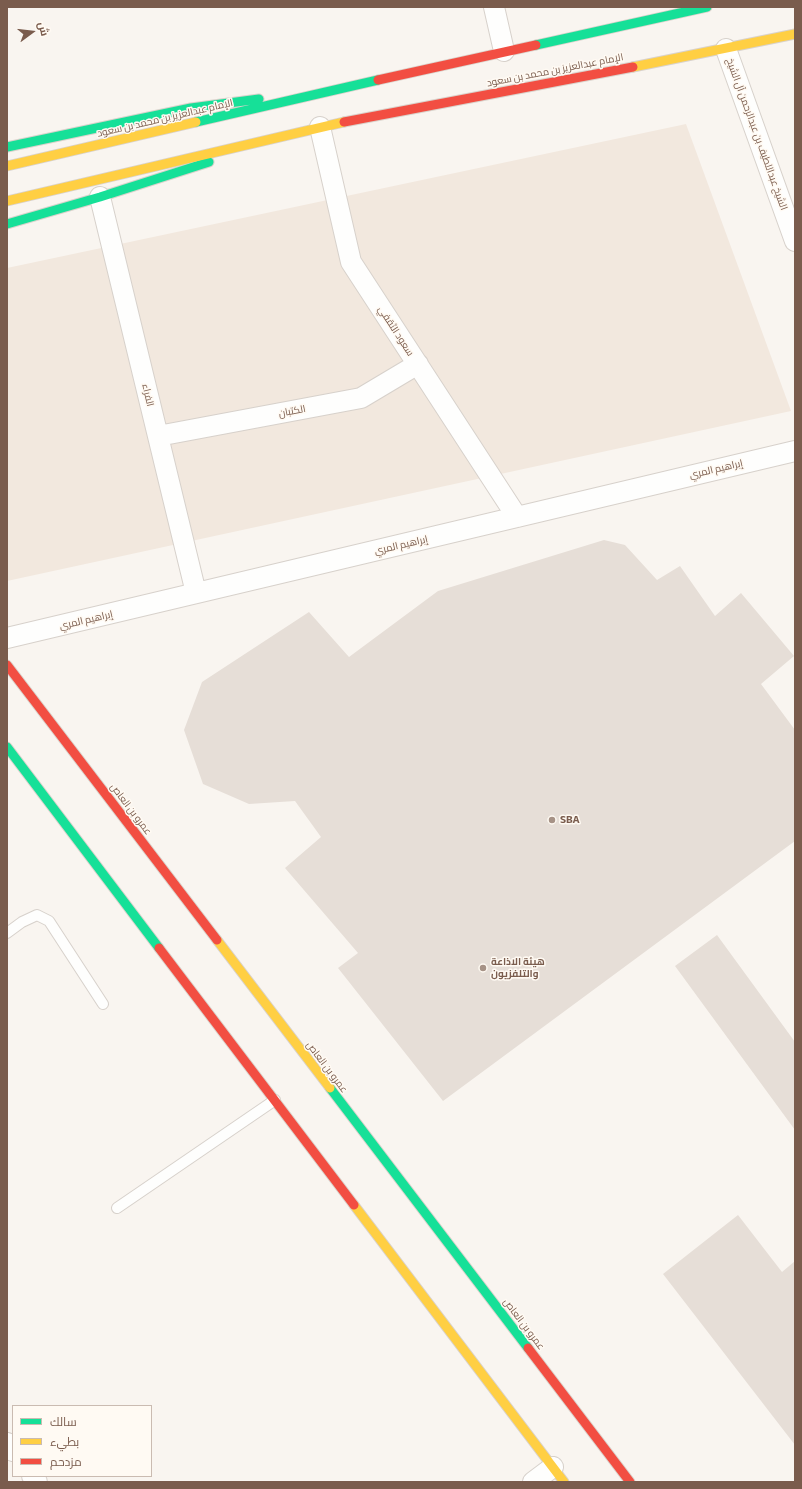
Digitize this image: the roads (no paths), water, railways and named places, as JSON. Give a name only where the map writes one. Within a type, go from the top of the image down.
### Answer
[{"type":"main road","name":"الإمام عبدالعزيز بن محمد بن سعود","points":[[7,166],[328,90],[707,7]]},
{"type":"main road","name":"الإمام عبدالعزيز بن محمد بن سعود","points":[[7,201],[320,127],[726,49],[795,34]]},
{"type":"main road","name":"الإمام عبدالعزيز بن محمد بن سعود","points":[[7,147],[191,108],[328,90]]},
{"type":"main road","name":"الإمام عبدالعزيز بن محمد بن سعود","points":[[7,224],[100,197],[320,127]]},
{"type":"main road","name":"عمرو بن العاص","points":[[7,664],[630,1482]]},
{"type":"main road","points":[[7,747],[559,1475]]},
{"type":"street","points":[[494,7],[504,51]]},
{"type":"street","name":"الشيخ عبداللطيف بن عبدالرحمن آل الشيخ","points":[[726,49],[795,241]]},
{"type":"street","name":"سعود الثقفي","points":[[320,127],[351,262],[517,517]]},
{"type":"street","name":"الفراء","points":[[100,197],[196,593]]},
{"type":"street","name":"الكتبان","points":[[158,436],[362,398],[418,364]]},
{"type":"street","name":"إبراهيم المري","points":[[7,638],[795,451]]},
{"type":"street","points":[[533,1482],[559,1475]]},
{"type":"lane","points":[[7,933],[22,922],[37,915],[49,921],[103,1004]]},
{"type":"lane","points":[[117,1208],[275,1100]]},
{"type":"place","name":"SBA","points":[[552,820]]},
{"type":"place","name":"هيئة الاذاعة والتلفزيون","points":[[483,968]]}]
